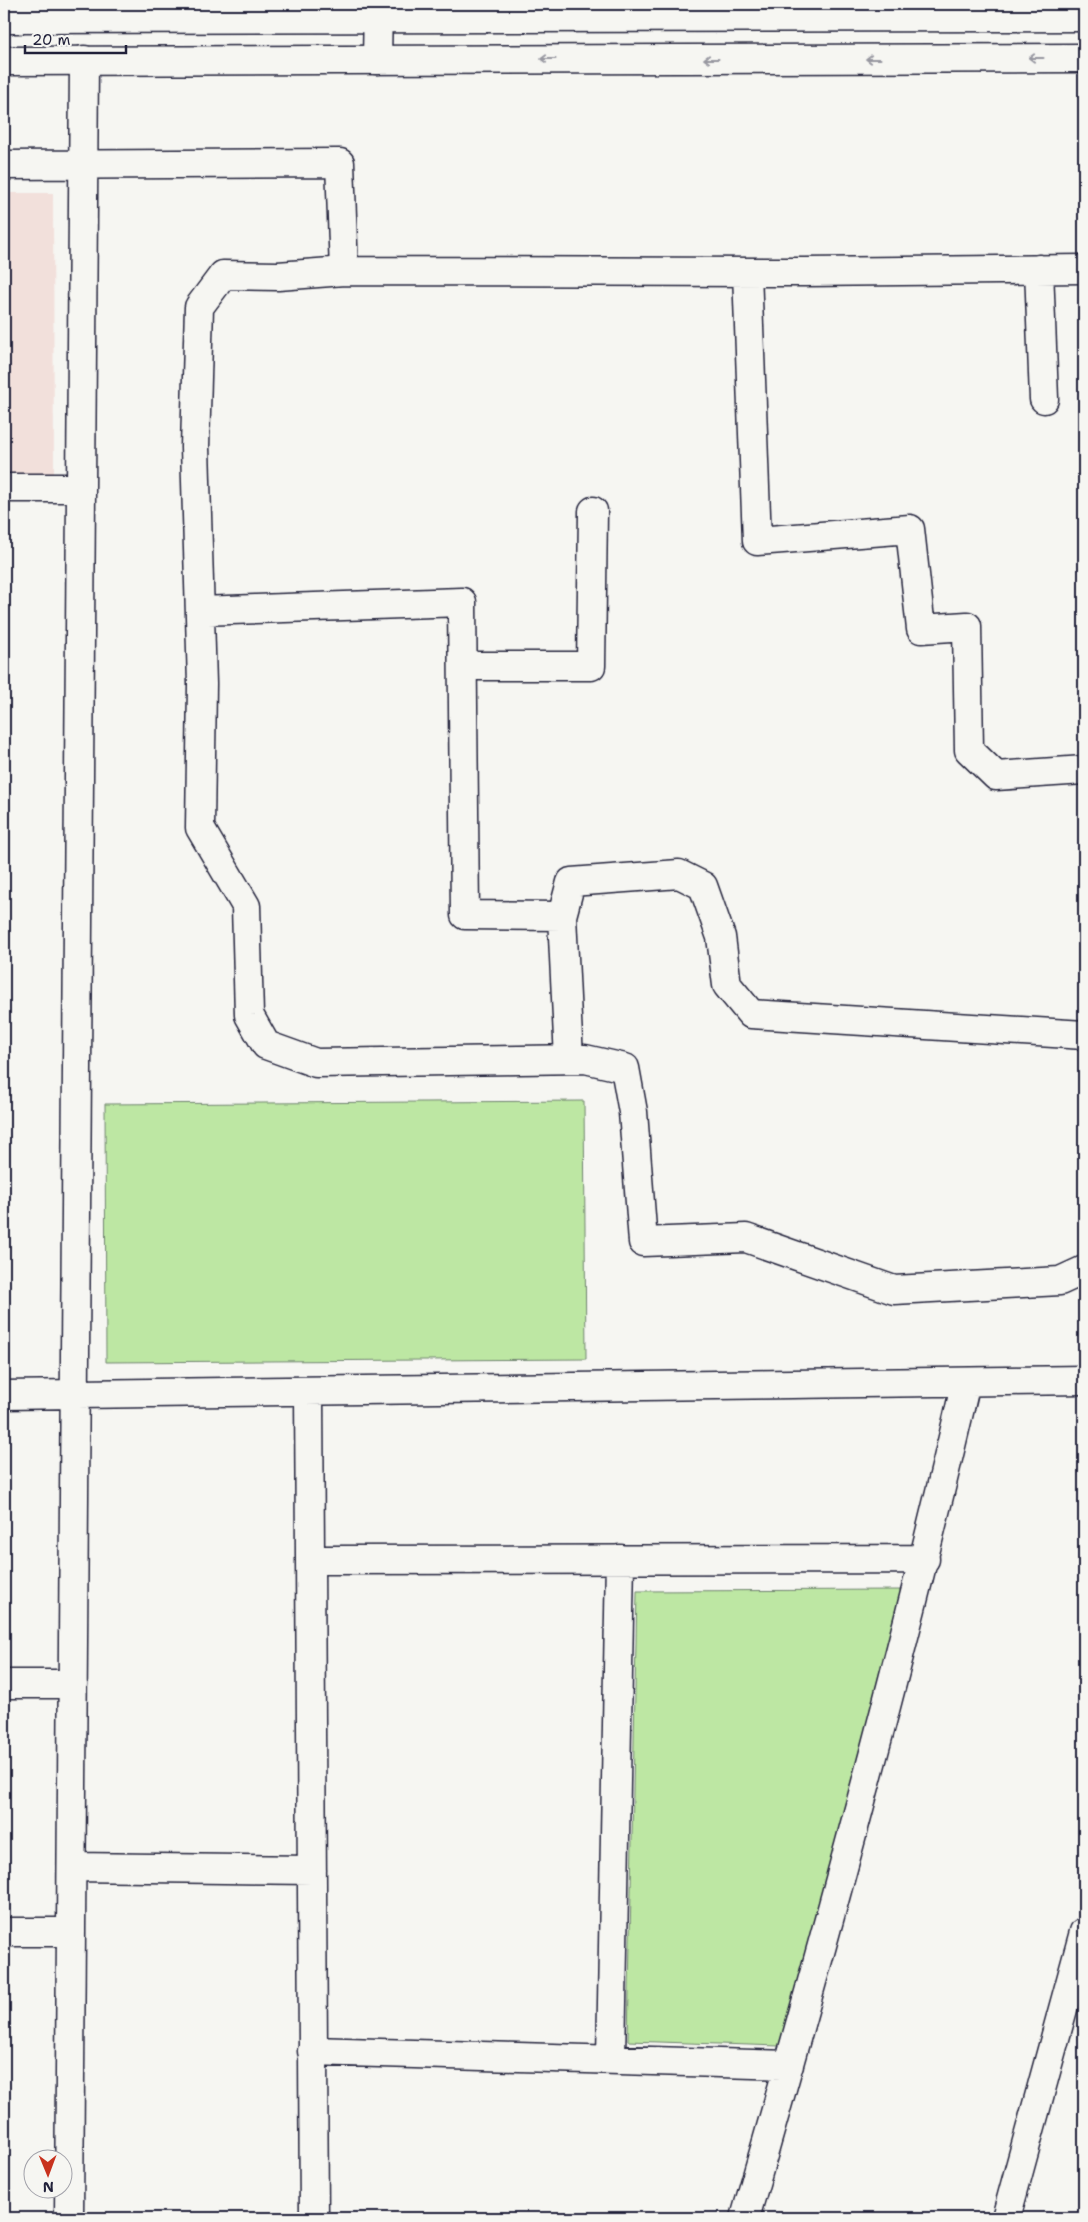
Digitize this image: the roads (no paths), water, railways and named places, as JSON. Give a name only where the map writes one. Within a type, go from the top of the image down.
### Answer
[{"type":"street","points":[[377,60],[378,11]]},
{"type":"street","points":[[4,19],[378,11],[1084,17]]},
{"type":"street","points":[[4,60],[1084,58]]},
{"type":"street","points":[[69,2218],[84,60]]},
{"type":"street","points":[[4,165],[340,163],[344,271]]},
{"type":"street","points":[[1039,269],[1044,399]]},
{"type":"street","points":[[1084,269],[747,272],[344,271],[278,276],[223,275],[199,308],[195,448],[202,684],[200,828],[246,906],[249,1015],[266,1045],[316,1063],[586,1059],[625,1068],[633,1112],[643,1242],[746,1238],[894,1290],[1060,1281],[1084,1270]]},
{"type":"street","points":[[747,272],[757,541],[910,529],[921,629],[967,626],[969,750],[996,776],[1084,770]]},
{"type":"street","points":[[4,488],[80,488]]},
{"type":"street","points":[[463,666],[591,666],[593,510]]},
{"type":"street","points":[[200,611],[462,602],[465,915],[562,916]]},
{"type":"street","points":[[568,1059],[562,916],[571,882],[679,874],[704,886],[721,937],[727,985],[751,1014],[1084,1035]]},
{"type":"street","points":[[4,1395],[1084,1380]]},
{"type":"street","points":[[745,2218],[789,2065],[925,1560],[966,1382]]},
{"type":"street","points":[[309,1392],[314,2218]]},
{"type":"street","points":[[611,2058],[620,1559]]},
{"type":"street","points":[[310,1560],[925,1560]]},
{"type":"street","points":[[4,1684],[73,1684]]},
{"type":"street","points":[[72,1867],[312,1870]]},
{"type":"street","points":[[4,1932],[71,1932]]},
{"type":"street","points":[[1006,2218],[1084,1932]]},
{"type":"street","points":[[312,2051],[611,2058],[789,2065]]}]
